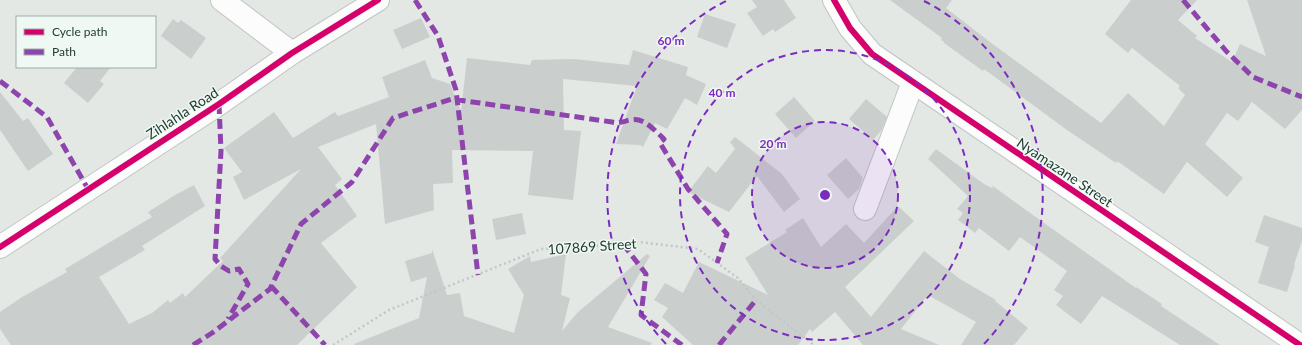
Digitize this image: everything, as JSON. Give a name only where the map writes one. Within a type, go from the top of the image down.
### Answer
[{"type":"street","points":[[222,0],[292,53]]},
{"type":"street","name":"Zihlahla Road","points":[[0,247],[219,104],[292,53],[378,0]]},
{"type":"street","name":"Nyamazane Street","points":[[834,0],[850,28],[872,54],[1300,345]]},
{"type":"street","points":[[865,209],[913,82]]},
{"type":"building","points":[[752,0],[784,0],[796,18],[775,32],[773,29],[763,36],[747,13],[757,7]]},
{"type":"building","points":[[890,0],[952,0],[946,8],[1101,123],[1128,93],[1164,126],[1185,95],[1178,88],[1180,86],[1132,48],[1128,53],[1105,34],[1131,0],[1197,0],[1178,20],[1197,36],[1195,38],[1232,62],[1240,44],[1266,56],[1247,0],[1302,0],[1302,110],[1285,129],[1252,102],[1238,121],[1227,113],[1205,144],[1243,178],[1227,197],[1187,162],[1164,194],[1117,161],[1116,163],[1067,130],[984,69],[983,71],[944,43],[941,40],[942,38]]},
{"type":"building","points":[[705,14],[736,24],[727,48],[697,37]]},
{"type":"building","points":[[421,18],[430,37],[402,49],[393,30]]},
{"type":"building","points":[[173,19],[178,23],[181,20],[206,38],[191,59],[161,36]]},
{"type":"building","points":[[633,50],[688,67],[686,75],[706,84],[697,105],[685,98],[667,129],[655,123],[643,147],[640,145],[616,144],[637,86],[563,79],[564,130],[581,131],[573,200],[528,195],[533,151],[452,150],[453,183],[433,184],[434,210],[385,224],[376,124],[318,147],[342,179],[335,185],[357,216],[321,243],[357,287],[297,345],[11,345],[0,329],[0,312],[22,297],[67,272],[65,269],[152,217],[148,212],[194,185],[205,206],[142,246],[145,250],[99,277],[129,324],[152,313],[168,300],[170,303],[183,293],[185,297],[223,261],[220,258],[301,169],[244,200],[233,177],[242,172],[224,148],[274,112],[293,138],[335,112],[338,116],[389,97],[382,77],[425,60],[432,78],[450,84],[461,111],[467,58],[530,65],[532,60],[574,59],[629,65]]},
{"type":"building","points":[[76,68],[110,68],[100,81],[104,84],[88,103],[64,83]]},
{"type":"building","points":[[0,92],[23,121],[28,118],[53,154],[28,171],[0,130]]},
{"type":"building","points":[[794,97],[815,121],[796,138],[775,114]]},
{"type":"building","points":[[866,99],[887,117],[881,131],[873,140],[849,119]]},
{"type":"building","points":[[735,137],[782,174],[800,199],[784,212],[757,176],[729,212],[688,192],[708,166],[716,173],[735,149],[730,142]]},
{"type":"building","points":[[936,149],[984,184],[992,188],[993,186],[1136,288],[1162,304],[1161,306],[1220,345],[1180,345],[1102,296],[1081,324],[1056,305],[1063,296],[1054,290],[1067,271],[1020,237],[1009,251],[979,228],[975,233],[958,220],[963,213],[957,209],[968,196],[928,159]]},
{"type":"building","points":[[846,158],[863,178],[859,189],[848,199],[827,175]]},
{"type":"building","points":[[898,206],[914,221],[845,287],[871,317],[924,251],[960,279],[996,300],[995,301],[1028,328],[1014,345],[961,345],[976,322],[928,295],[901,329],[939,345],[863,345],[835,312],[812,332],[810,329],[798,345],[693,345],[662,317],[668,308],[654,300],[665,283],[683,293],[699,262],[768,295],[745,258],[787,232],[785,230],[803,218],[821,247],[846,224],[864,243]]},
{"type":"building","points":[[522,213],[526,234],[496,240],[492,219]]},
{"type":"building","points":[[1264,215],[1302,228],[1302,241],[1287,292],[1258,283],[1269,247],[1255,242]]},
{"type":"building","points":[[432,249],[447,295],[460,293],[464,316],[514,333],[524,295],[508,269],[530,256],[531,262],[566,254],[561,295],[570,298],[562,331],[577,313],[647,254],[650,256],[608,327],[652,343],[651,345],[354,345],[419,318],[427,277],[411,282],[405,261],[432,253]]},
{"type":"marked path","points":[[415,0],[438,36],[456,90],[478,275]]},
{"type":"marked path","points":[[1183,0],[1227,52],[1253,77],[1302,97]]},
{"type":"marked path","points":[[0,81],[47,117],[88,189]]},
{"type":"marked path","points":[[193,345],[212,333],[270,289],[301,224],[352,182],[393,118],[452,99],[615,123],[631,120],[645,123],[664,139],[660,143],[688,189],[727,234],[717,263]]},
{"type":"marked path","points":[[219,104],[221,151],[215,259],[221,266],[229,271],[239,269],[248,284],[228,319]]},
{"type":"marked path","points":[[623,244],[646,274],[641,315],[682,345]]},
{"type":"marked path","points":[[271,286],[325,345]]},
{"type":"marked path","points":[[719,345],[756,300]]},
{"type":"cycle path","points":[[0,247],[219,104],[292,53],[378,0]]},
{"type":"cycle path","points":[[834,0],[850,28],[872,54],[1300,345]]}]
